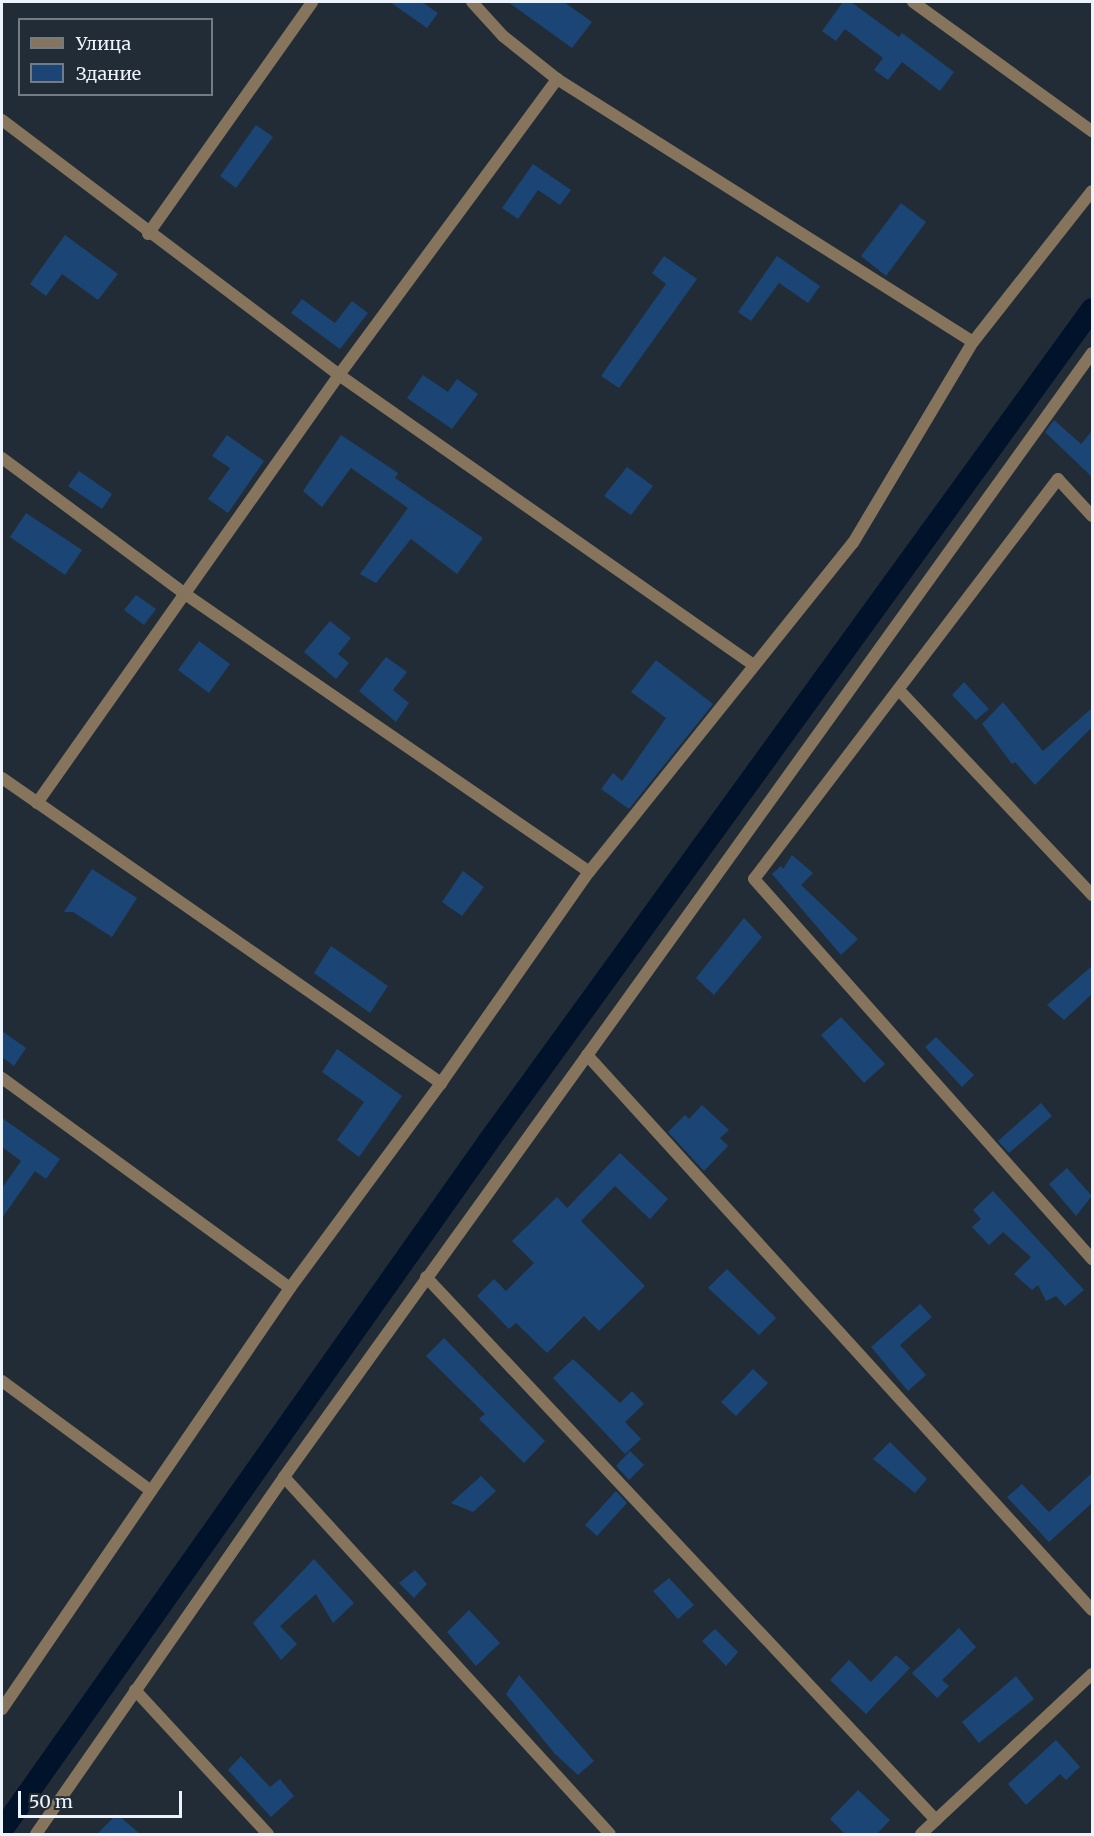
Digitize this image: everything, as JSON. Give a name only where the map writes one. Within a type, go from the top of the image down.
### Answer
[{"type":"street","points":[[148,234],[312,2]]},
{"type":"street","points":[[472,2],[503,36],[557,78],[973,342]]},
{"type":"street","points":[[913,2],[1092,131]]},
{"type":"street","points":[[37,803],[339,375],[557,78]]},
{"type":"street","points":[[2,120],[148,234],[339,375],[752,664]]},
{"type":"street","points":[[2,1709],[290,1288],[441,1083],[589,872],[752,664],[853,543],[973,342],[1092,191]]},
{"type":"street","points":[[36,1834],[426,1277],[1092,353]]},
{"type":"street","points":[[2,458],[185,594],[589,872]]},
{"type":"street","points":[[1092,516],[1058,479],[754,879],[1092,1258]]},
{"type":"street","points":[[899,690],[1092,895]]},
{"type":"street","points":[[2,778],[441,1083]]},
{"type":"street","points":[[587,1055],[1092,1610]]},
{"type":"street","points":[[2,1078],[290,1288]]},
{"type":"street","points":[[426,1277],[936,1820]]},
{"type":"street","points":[[2,1381],[151,1491]]},
{"type":"street","points":[[284,1477],[610,1834]]},
{"type":"street","points":[[921,1834],[1092,1674]]},
{"type":"street","points":[[135,1690],[268,1834]]},
{"type":"building","points":[[390,2],[422,2],[438,13],[427,28]]},
{"type":"building","points":[[508,2],[564,2],[592,22],[572,48]]},
{"type":"building","points":[[843,2],[851,2],[899,37],[902,33],[954,72],[940,91],[902,62],[888,80],[874,70],[883,58],[845,29],[836,41],[822,31]]},
{"type":"building","points":[[256,125],[273,137],[236,188],[220,176]]},
{"type":"building","points":[[533,164],[571,190],[560,205],[538,190],[518,219],[502,208]]},
{"type":"building","points":[[901,203],[926,222],[886,276],[861,256]]},
{"type":"building","points":[[65,235],[118,274],[98,300],[62,274],[46,296],[30,284]]},
{"type":"building","points":[[664,256],[697,279],[619,388],[601,376],[666,284],[652,273]]},
{"type":"building","points":[[777,256],[820,286],[808,303],[779,283],[751,321],[738,312]]},
{"type":"building","points":[[302,299],[335,323],[352,301],[368,313],[340,349],[291,313]]},
{"type":"building","points":[[423,375],[448,392],[457,379],[478,394],[452,429],[407,398]]},
{"type":"building","points":[[1054,420],[1081,444],[1092,431],[1092,477],[1045,432]]},
{"type":"building","points":[[227,435],[264,461],[228,513],[208,499],[230,468],[212,456]]},
{"type":"building","points":[[341,435],[398,473],[395,478],[483,538],[457,574],[411,539],[376,583],[360,574],[408,508],[351,468],[322,507],[303,491]]},
{"type":"building","points":[[627,467],[653,486],[631,515],[604,496]]},
{"type":"building","points":[[79,471],[112,494],[102,509],[68,486]]},
{"type":"building","points":[[26,513],[82,550],[65,575],[10,537]]},
{"type":"building","points":[[136,595],[156,609],[144,625],[124,610]]},
{"type":"building","points":[[330,621],[351,638],[338,654],[349,663],[336,679],[304,652]]},
{"type":"building","points":[[199,641],[230,664],[209,693],[178,670]]},
{"type":"building","points":[[386,657],[407,672],[393,690],[409,703],[396,722],[359,691]]},
{"type":"building","points":[[656,660],[713,704],[629,809],[601,789],[613,773],[622,781],[666,718],[631,692]]},
{"type":"building","points":[[964,682],[989,709],[976,720],[952,695]]},
{"type":"building","points":[[1003,702],[1043,751],[1092,708],[1092,727],[1035,785],[1015,762],[1012,764],[982,724]]},
{"type":"building","points":[[792,855],[813,873],[801,885],[858,939],[841,955],[772,874],[781,866],[783,869]]},
{"type":"building","points":[[92,869],[137,898],[112,937],[73,912],[64,912]]},
{"type":"building","points":[[463,871],[484,887],[462,916],[442,902]]},
{"type":"building","points":[[744,918],[762,937],[714,995],[696,978]]},
{"type":"building","points":[[331,946],[388,986],[370,1013],[314,973]]},
{"type":"building","points":[[1092,966],[1092,994],[1064,1020],[1047,1005]]},
{"type":"building","points":[[841,1017],[885,1064],[864,1083],[821,1035]]},
{"type":"building","points":[[2,1031],[26,1048],[14,1066],[2,1057]]},
{"type":"building","points":[[936,1037],[974,1075],[962,1087],[925,1047]]},
{"type":"building","points":[[337,1049],[402,1096],[359,1157],[337,1140],[364,1102],[322,1072]]},
{"type":"building","points":[[1041,1103],[1052,1116],[1009,1153],[998,1141]]},
{"type":"building","points":[[702,1105],[729,1130],[720,1138],[728,1146],[704,1171],[668,1132],[685,1115],[689,1119]]},
{"type":"building","points":[[2,1118],[60,1159],[46,1179],[35,1171],[2,1218],[2,1188],[21,1161],[2,1147]]},
{"type":"building","points":[[620,1153],[668,1199],[650,1219],[615,1186],[581,1221],[645,1286],[599,1331],[584,1316],[547,1353],[516,1323],[509,1329],[477,1296],[494,1279],[506,1291],[534,1263],[512,1241],[557,1197],[567,1208]]},
{"type":"building","points":[[1067,1168],[1092,1196],[1076,1216],[1049,1184]]},
{"type":"building","points":[[993,1191],[1084,1290],[1065,1306],[1056,1296],[1046,1301],[1038,1285],[1032,1290],[1014,1274],[1031,1257],[1003,1232],[989,1245],[972,1227],[981,1219],[973,1210]]},
{"type":"building","points":[[727,1269],[776,1318],[759,1335],[708,1288]]},
{"type":"building","points":[[920,1304],[932,1317],[900,1345],[926,1375],[908,1391],[871,1347]]},
{"type":"building","points":[[444,1338],[545,1441],[524,1463],[479,1419],[485,1414],[426,1356]]},
{"type":"building","points":[[573,1359],[620,1403],[632,1391],[644,1404],[625,1422],[641,1439],[625,1454],[553,1378]]},
{"type":"building","points":[[753,1369],[768,1383],[736,1416],[721,1402]]},
{"type":"building","points":[[890,1442],[927,1479],[915,1493],[873,1459]]},
{"type":"building","points":[[630,1451],[644,1465],[629,1480],[616,1466]]},
{"type":"building","points":[[1092,1473],[1092,1503],[1049,1542],[1007,1497],[1022,1484],[1049,1512]]},
{"type":"building","points":[[481,1476],[496,1491],[473,1512],[451,1503]]},
{"type":"building","points":[[616,1491],[627,1503],[597,1536],[585,1525]]},
{"type":"building","points":[[314,1559],[354,1603],[333,1623],[316,1594],[280,1626],[297,1644],[281,1660],[253,1623]]},
{"type":"building","points":[[415,1570],[427,1584],[414,1598],[399,1583]]},
{"type":"building","points":[[669,1578],[694,1605],[678,1619],[653,1591]]},
{"type":"building","points":[[469,1610],[500,1643],[476,1666],[447,1632]]},
{"type":"building","points":[[959,1628],[976,1647],[942,1680],[949,1686],[937,1698],[912,1673]]},
{"type":"building","points":[[715,1629],[738,1652],[726,1666],[702,1641]]},
{"type":"building","points":[[896,1655],[910,1668],[866,1714],[830,1680],[849,1660],[871,1682]]},
{"type":"building","points":[[519,1675],[594,1761],[578,1775],[555,1754],[506,1694]]},
{"type":"building","points":[[1016,1676],[1034,1699],[979,1743],[962,1722]]},
{"type":"building","points":[[1056,1740],[1080,1767],[1066,1780],[1060,1774],[1026,1805],[1008,1784]]},
{"type":"building","points":[[241,1756],[270,1787],[280,1779],[294,1796],[271,1817],[228,1770]]},
{"type":"building","points":[[858,1790],[890,1820],[877,1834],[845,1834],[830,1819]]},
{"type":"building","points":[[117,1814],[140,1834],[97,1834]]},
{"type":"waterway","points":[[2,1830],[488,1142],[1092,309]]}]
